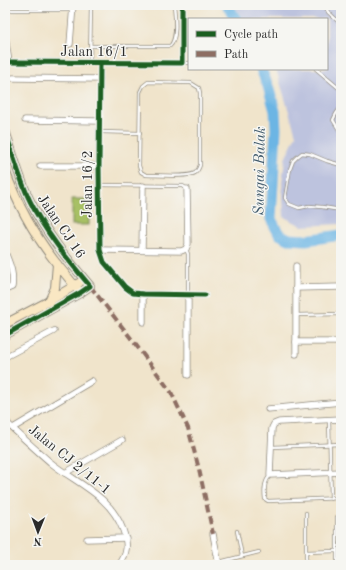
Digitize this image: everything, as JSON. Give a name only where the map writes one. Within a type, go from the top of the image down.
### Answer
[{"type":"street","points":[[182,5],[182,63]]},
{"type":"street","points":[[70,44],[72,8]]},
{"type":"street","points":[[5,36],[7,62]]},
{"type":"street","name":"Jalan 16/1","points":[[7,62],[182,63]]},
{"type":"street","name":"Jalan 16/2","points":[[100,63],[100,250],[104,262],[125,287],[133,292],[144,294],[205,295]]},
{"type":"street","points":[[13,78],[100,79]]},
{"type":"street","points":[[25,120],[100,121]]},
{"type":"street","name":"Jalan CJ 16","points":[[5,131],[30,201],[49,233],[90,286],[80,293],[56,264],[39,238],[20,206],[5,170]]},
{"type":"street","points":[[40,166],[99,166]]},
{"type":"street","points":[[142,250],[143,186]]},
{"type":"street","points":[[100,250],[184,250],[188,244],[187,189]]},
{"type":"street","points":[[5,252],[11,266],[13,278],[12,287],[5,290]]},
{"type":"street","points":[[49,302],[55,288],[56,264]]},
{"type":"street","points":[[296,266],[296,354]]},
{"type":"street","points":[[5,324],[49,302],[84,279]]},
{"type":"street","points":[[296,288],[341,287]]},
{"type":"street","points":[[5,335],[80,293]]},
{"type":"street","points":[[143,322],[144,294]]},
{"type":"street","points":[[188,294],[188,375]]},
{"type":"street","points":[[5,357],[54,331]]},
{"type":"street","points":[[296,342],[341,342]]},
{"type":"street","points":[[13,428],[92,381]]},
{"type":"street","points":[[268,409],[341,402]]},
{"type":"street","points":[[341,418],[279,422],[274,424],[272,428],[270,475],[341,472]]},
{"type":"street","name":"Jalan CJ 2/11-1","points":[[5,419],[9,425],[50,462],[92,491],[108,505],[121,525],[126,538]]},
{"type":"street","points":[[65,473],[122,440]]},
{"type":"street","points":[[213,534],[219,564]]},
{"type":"street","points":[[87,538],[126,538],[124,558],[119,565]]},
{"type":"lane","points":[[90,63],[91,5]]},
{"type":"lane","points":[[91,46],[170,46],[175,37],[174,5]]},
{"type":"lane","points":[[325,5],[328,12],[341,24]]},
{"type":"lane","points":[[5,10],[72,8]]},
{"type":"lane","points":[[182,63],[188,64]]},
{"type":"lane","points":[[317,70],[341,90]]},
{"type":"lane","points":[[148,82],[191,83],[198,88],[200,93],[200,165],[194,174],[146,175],[141,172],[139,166],[140,132],[140,92],[143,86],[148,82]]},
{"type":"lane","points":[[341,107],[333,120],[341,133]]},
{"type":"lane","points":[[100,132],[140,132]]},
{"type":"lane","points":[[341,165],[310,154],[302,153],[293,161],[290,169],[285,198],[289,204],[299,208],[309,206],[341,210]]},
{"type":"lane","points":[[99,185],[183,186],[187,189]]},
{"type":"lane","points":[[184,250],[188,254],[188,294]]},
{"type":"lane","points":[[296,315],[341,314]]},
{"type":"lane","points":[[328,419],[331,499]]},
{"type":"lane","points":[[272,447],[341,444]]},
{"type":"lane","points":[[270,475],[265,482],[265,499],[268,501],[341,498]]},
{"type":"lane","points":[[306,513],[306,565]]},
{"type":"lane","points":[[337,517],[337,565]]},
{"type":"lane","points":[[237,531],[242,556]]},
{"type":"lane","points":[[306,552],[337,551]]},
{"type":"lane","points":[[219,564],[259,552]]},
{"type":"shaded area","points":[[234,5],[341,5],[341,224],[302,226],[284,217],[282,182],[285,159],[296,135],[276,70],[328,70],[328,18],[242,18]]},
{"type":"green space","points":[[72,199],[89,199],[89,225],[72,225]]},
{"type":"waterway","name":"Sungai Balak","points":[[227,5],[235,18]]},
{"type":"waterway","name":"Sungai Balak","points":[[261,70],[268,86],[275,111],[276,129],[271,219],[279,234],[289,239],[306,240],[341,235]]},
{"type":"marked path","points":[[90,286],[171,392],[188,428],[199,469],[213,534]]},
{"type":"cycle path","points":[[5,62],[182,63],[182,5]]},
{"type":"cycle path","points":[[100,63],[100,250],[104,262],[125,287],[133,293],[205,295]]},
{"type":"cycle path","points":[[5,131],[16,166],[36,212],[57,245],[90,286],[5,335]]}]
